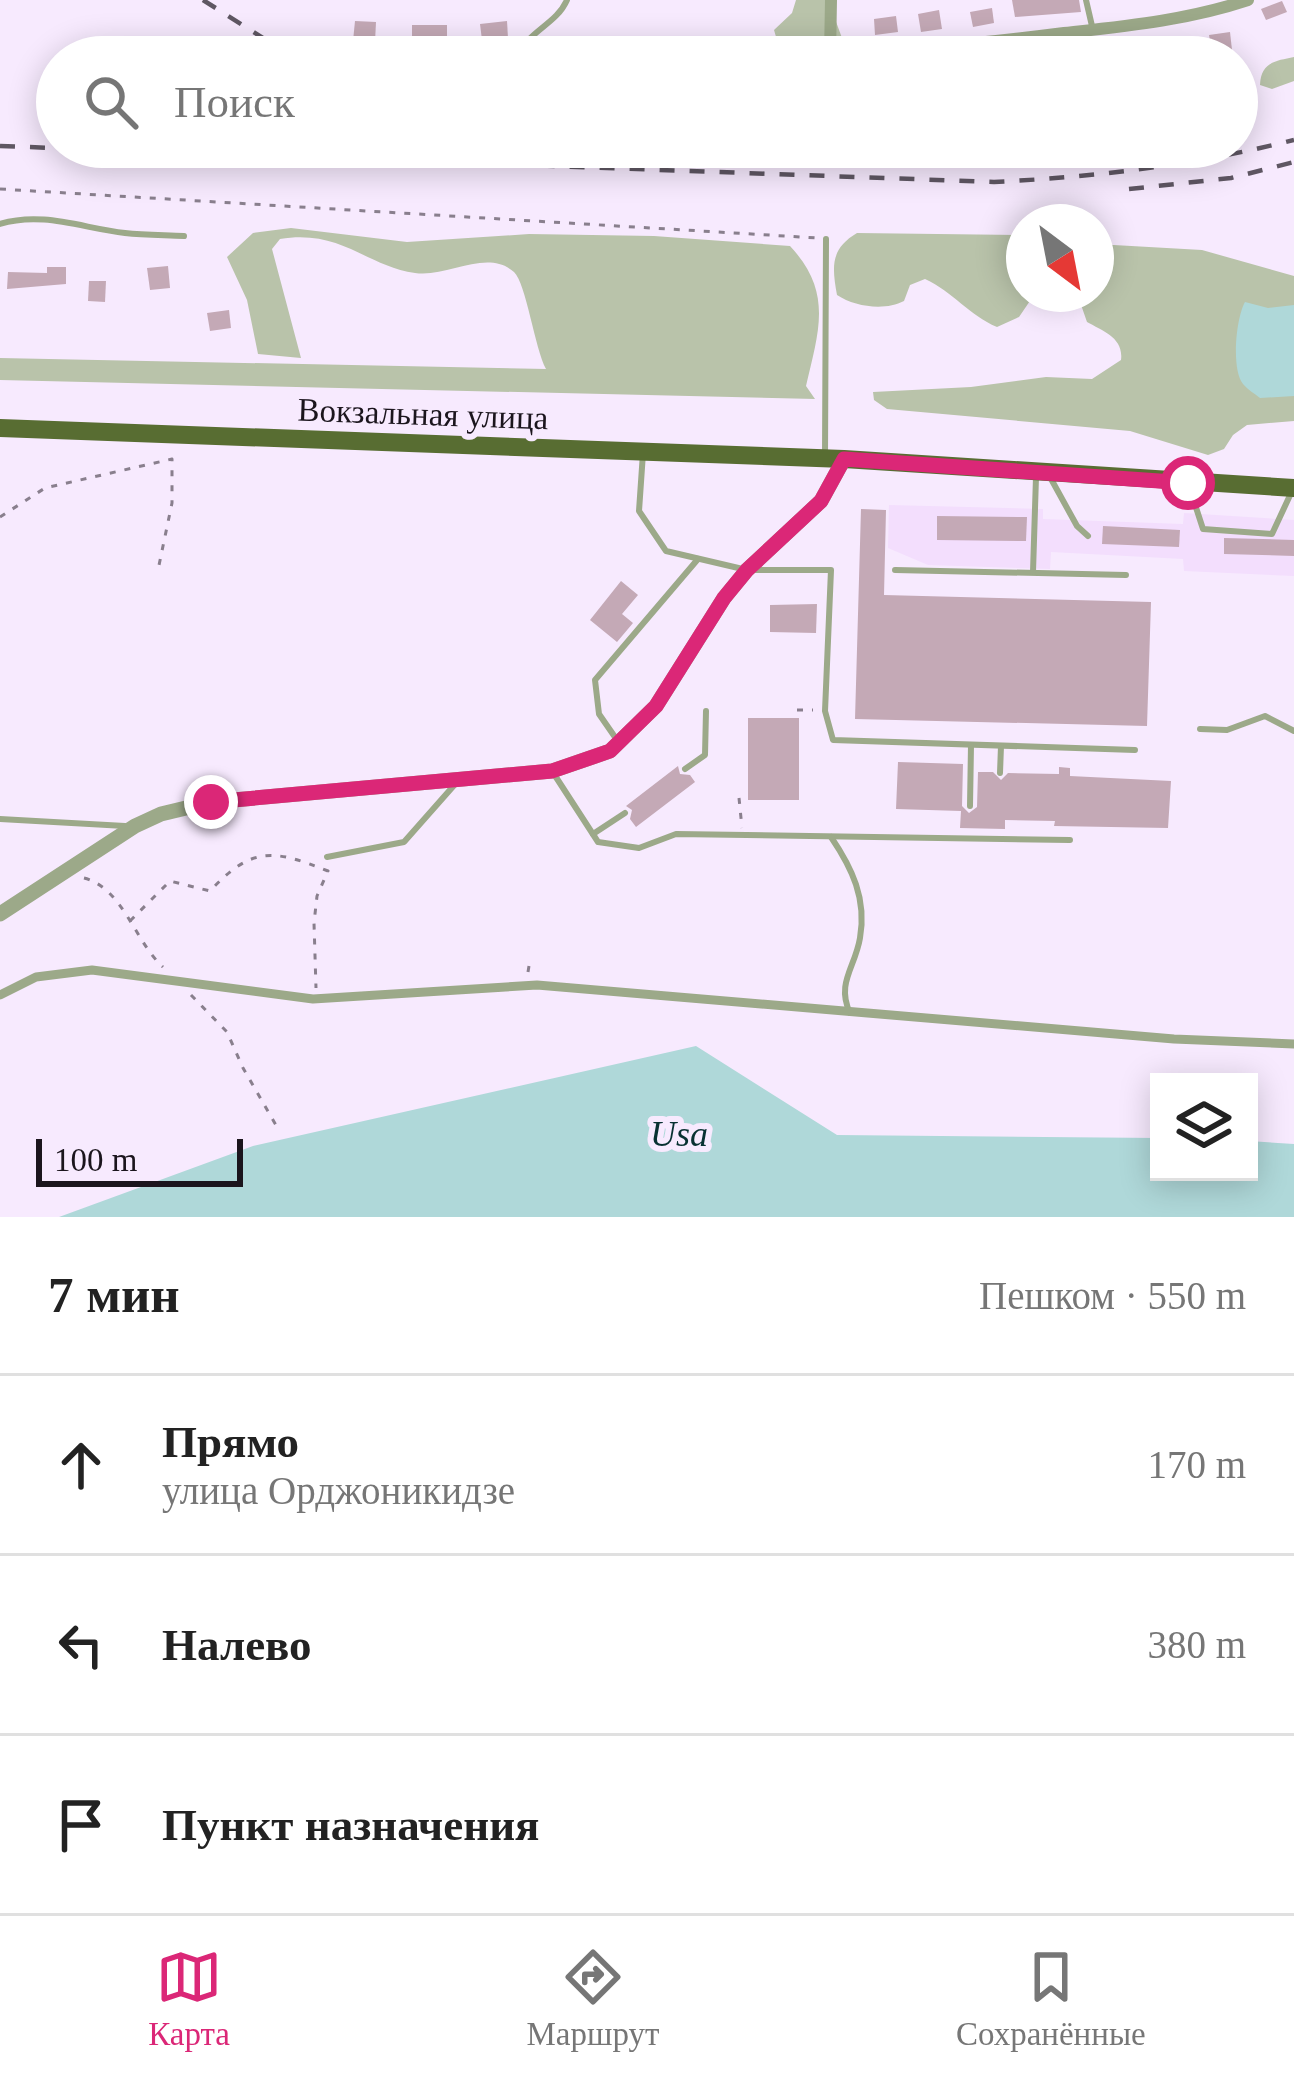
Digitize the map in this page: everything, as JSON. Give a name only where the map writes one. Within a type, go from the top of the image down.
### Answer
[{"type":"main road","name":"Вокзальная улица","points":[[0,428],[834,459],[1294,488]]},
{"type":"street","points":[[830,36],[831,0]]},
{"type":"street","points":[[1035,36],[1192,17],[1248,0]]},
{"type":"street","points":[[0,914],[161,814],[211,802],[552,771],[596,758],[619,743],[656,706],[724,598],[821,501],[834,459]]},
{"type":"street","points":[[0,995],[36,977],[92,970],[319,999],[537,985],[850,1014],[1294,1044]]},
{"type":"lane","points":[[531,36],[561,13],[567,0]]},
{"type":"lane","points":[[1086,0],[1093,30]]},
{"type":"lane","points":[[0,224],[20,218],[49,219],[125,233],[184,236]]},
{"type":"lane","points":[[826,239],[834,459]]},
{"type":"lane","points":[[643,452],[639,511],[666,551],[747,570],[831,570],[825,711],[833,740],[1135,750]]},
{"type":"lane","points":[[1042,474],[1088,536]]},
{"type":"lane","points":[[1033,572],[1042,474]]},
{"type":"lane","points":[[1188,483],[1203,529],[1272,534],[1294,488]]},
{"type":"lane","points":[[619,743],[599,714],[595,680],[698,560]]},
{"type":"lane","points":[[895,570],[1126,575]]},
{"type":"lane","points":[[685,769],[705,755],[706,711]]},
{"type":"lane","points":[[1200,729],[1228,730],[1265,716],[1294,730]]},
{"type":"lane","points":[[970,806],[971,745]]},
{"type":"lane","points":[[1000,772],[1001,746]]},
{"type":"lane","points":[[552,771],[598,842],[639,848],[676,834],[1070,840]]},
{"type":"lane","points":[[327,857],[404,842],[460,780]]},
{"type":"lane","points":[[593,835],[625,813]]},
{"type":"lane","points":[[0,819],[135,826]]},
{"type":"lane","points":[[831,837],[853,870],[861,906],[860,940],[842,987],[850,1014]]},
{"type":"path","points":[[0,189],[826,239]]},
{"type":"path","points":[[1,515],[45,488],[172,459],[172,503],[158,570]]},
{"type":"path","points":[[797,710],[825,711]]},
{"type":"path","points":[[739,798],[745,835]]},
{"type":"path","points":[[130,921],[170,881],[210,891],[236,863],[284,854],[328,871],[317,896],[314,922],[313,977],[319,999]]},
{"type":"path","points":[[66,873],[94,880],[130,921],[151,956],[227,1032],[278,1127]]},
{"type":"shaded area","points":[[796,0],[828,0],[841,36],[776,36],[774,30],[792,13]]},
{"type":"shaded area","points":[[1294,57],[1294,81],[1272,89],[1260,85],[1266,67]]},
{"type":"shaded area","points":[[291,228],[407,242],[529,234],[654,236],[790,246],[804,263],[817,296],[818,329],[806,386],[815,399],[0,380],[0,358],[546,369],[518,279],[503,265],[479,263],[415,273],[337,244],[301,237],[280,239],[272,249],[301,358],[258,354],[247,300],[227,257],[253,233]]},
{"type":"shaded area","points":[[857,233],[1006,235],[1006,312],[1022,312],[997,327],[925,279],[910,285],[904,301],[896,304],[879,307],[852,302],[837,295],[834,267],[842,246]]},
{"type":"shaded area","points":[[1114,245],[1202,250],[1294,276],[1294,421],[1247,425],[1224,449],[1208,455],[1130,431],[887,409],[874,400],[873,392],[1046,377],[1092,379],[1121,360],[1121,352],[1106,332],[1087,322],[1084,312],[1114,312]]},
{"type":"shaded area","points":[[889,505],[1043,509],[1043,519],[1183,524],[1184,513],[1294,520],[1294,576],[1184,571],[1183,559],[1051,552],[1050,569],[928,565],[888,548]]},
{"type":"water","points":[[1245,302],[1268,308],[1294,305],[1294,396],[1260,398],[1239,377],[1236,343]]},
{"type":"water","name":"Usa","points":[[696,1046],[837,1135],[1150,1138],[1150,1181],[1258,1181],[1258,1142],[1294,1144],[1294,1217],[59,1217],[253,1146]]},
{"type":"building","points":[[1012,0],[1079,0],[1081,12],[1015,17]]},
{"type":"building","points":[[1282,1],[1287,12],[1266,20],[1261,9]]},
{"type":"building","points":[[992,8],[994,23],[973,27],[970,12]]},
{"type":"building","points":[[939,10],[942,29],[921,32],[918,14]]},
{"type":"building","points":[[896,16],[898,32],[875,35],[874,19]]},
{"type":"building","points":[[355,21],[376,22],[375,36],[354,36]]},
{"type":"building","points":[[507,21],[508,36],[482,36],[480,24]]},
{"type":"building","points":[[412,25],[447,25],[447,36],[412,36]]},
{"type":"building","points":[[168,266],[170,288],[150,290],[147,268]]},
{"type":"building","points":[[47,267],[66,267],[66,284],[7,289],[8,272],[47,273]]},
{"type":"building","points":[[89,281],[106,281],[105,302],[88,301]]},
{"type":"building","points":[[229,310],[231,328],[210,331],[207,313]]},
{"type":"building","points":[[861,509],[886,510],[884,595],[1151,602],[1147,726],[855,719]]},
{"type":"building","points":[[937,516],[1027,517],[1026,541],[937,540]]},
{"type":"building","points":[[1103,526],[1180,530],[1179,547],[1102,544]]},
{"type":"building","points":[[1224,538],[1294,540],[1294,556],[1224,554]]},
{"type":"building","points":[[621,581],[638,595],[622,614],[633,623],[617,642],[590,620]]},
{"type":"building","points":[[817,604],[816,633],[770,632],[770,605]]},
{"type":"building","points":[[748,718],[799,718],[799,800],[748,800]]},
{"type":"building","points":[[898,762],[963,764],[962,806],[969,813],[977,807],[978,772],[993,772],[1001,780],[1008,773],[1059,774],[1059,767],[1070,768],[1070,776],[1171,781],[1168,828],[1005,820],[1005,829],[960,828],[961,811],[896,809]]},
{"type":"building","points":[[678,766],[680,774],[690,775],[695,782],[636,827],[630,819],[632,810],[626,806]]},
{"type":"railway","points":[[203,0],[260,36]]},
{"type":"railway","points":[[1258,148],[1294,140]]},
{"type":"railway","points":[[0,146],[36,147]]},
{"type":"railway","points":[[1129,189],[1231,178],[1294,162]]},
{"type":"railway","points":[[607,168],[994,182],[1145,168]]},
{"type":"route","points":[[211,802],[552,771],[610,751],[656,706],[747,570],[821,501],[844,459],[1188,483]]}]
